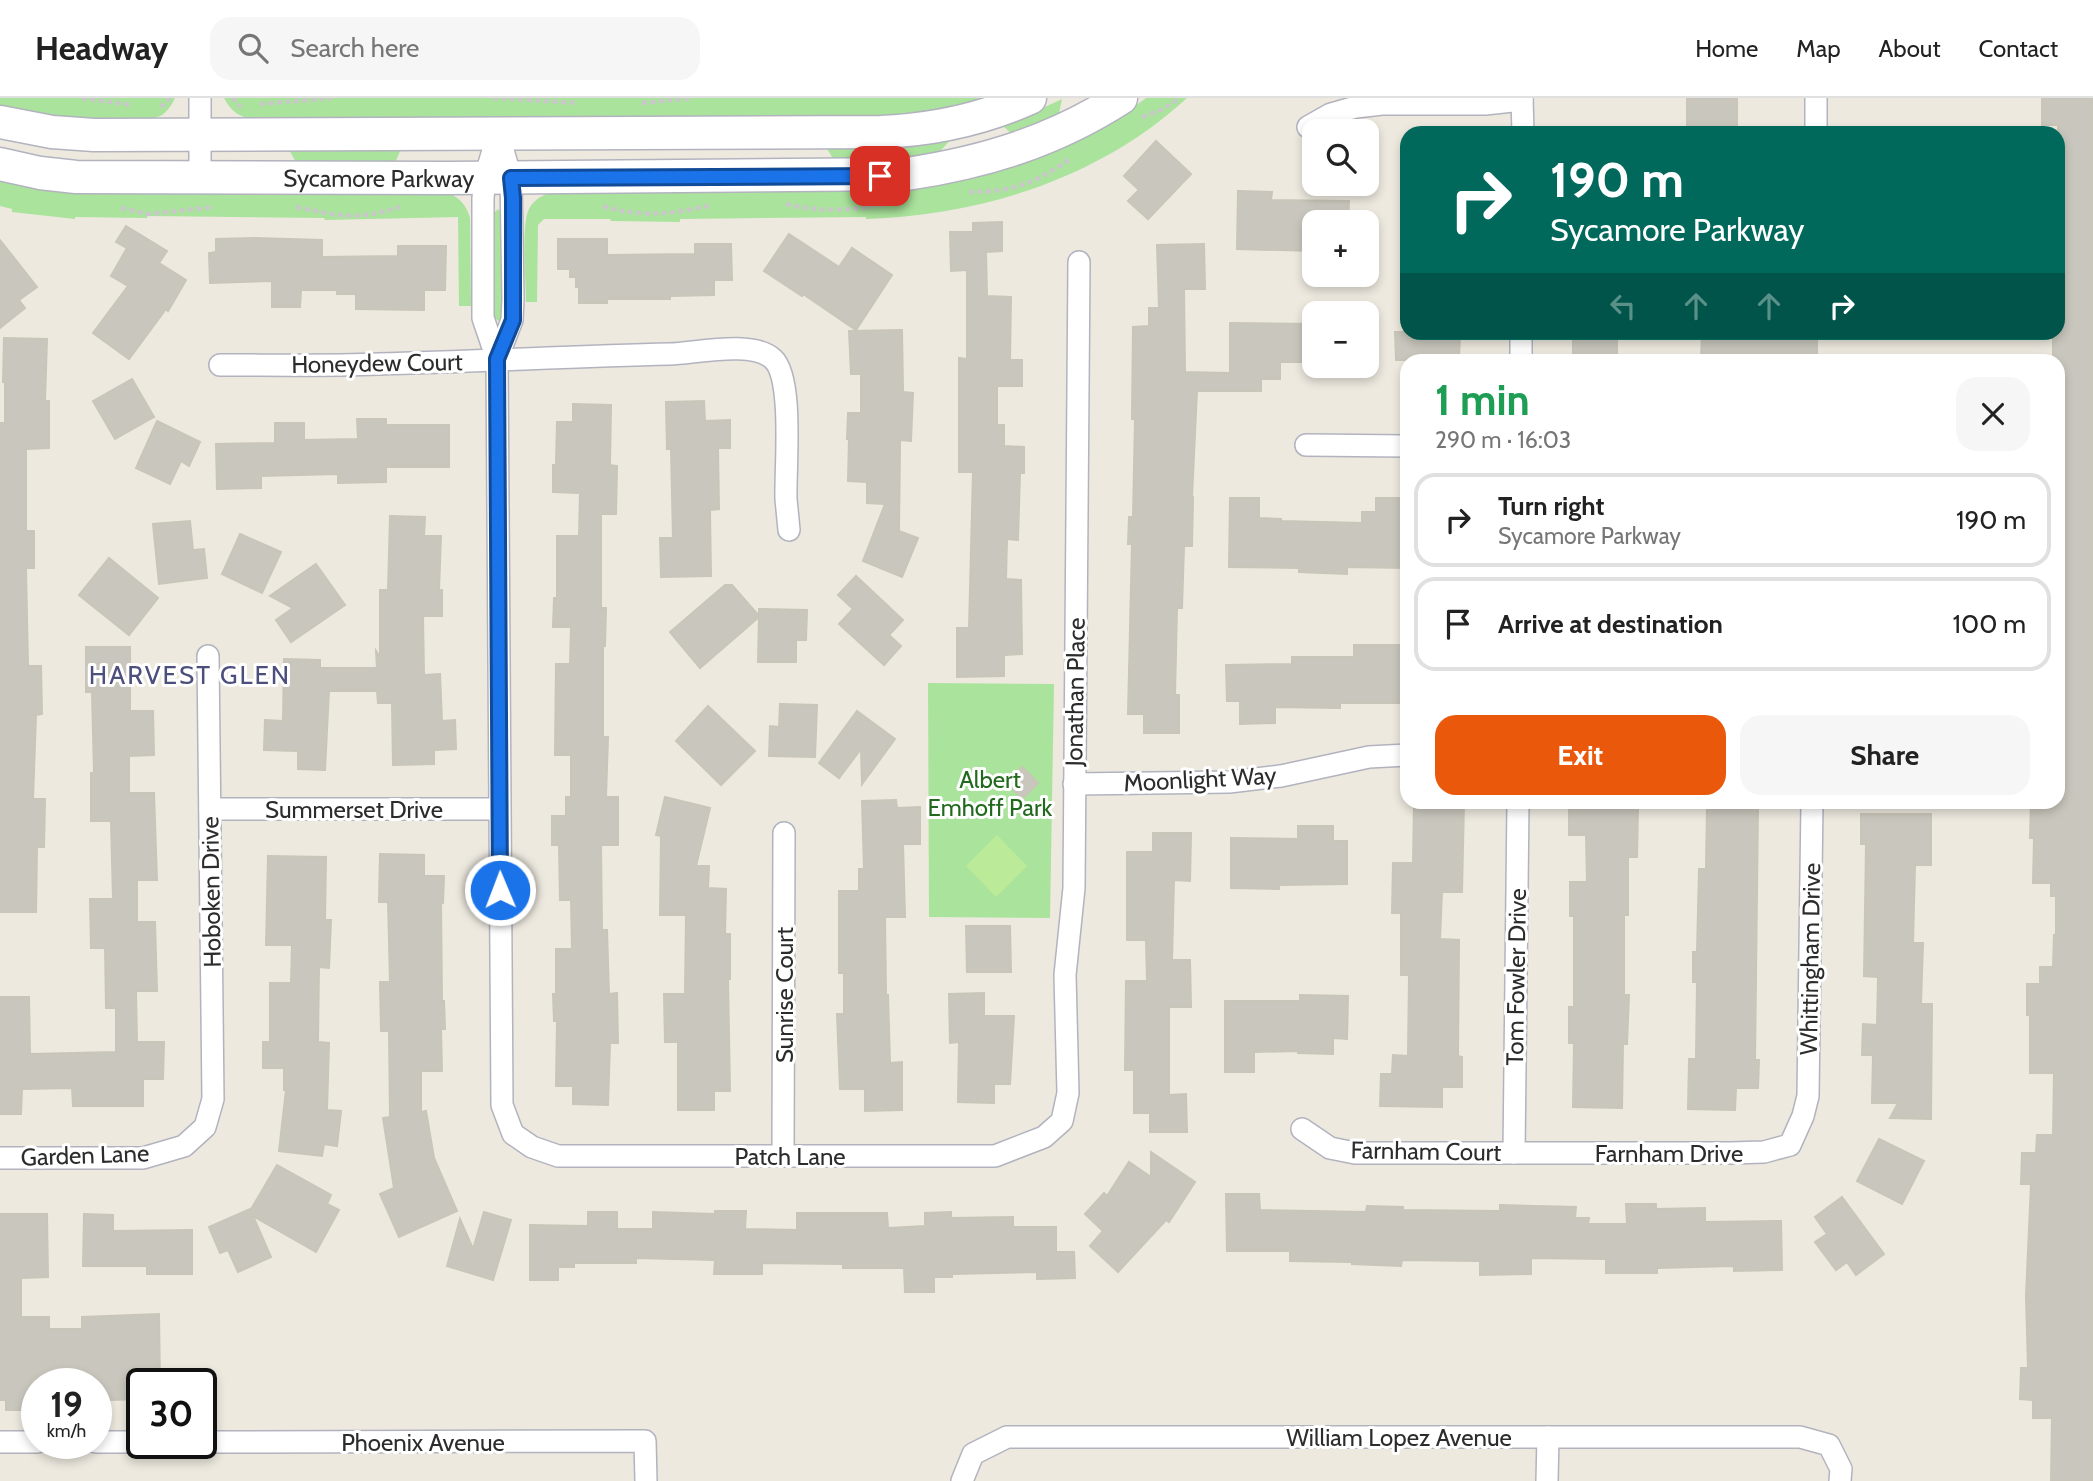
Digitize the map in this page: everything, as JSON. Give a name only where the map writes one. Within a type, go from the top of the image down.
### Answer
[{"type":"main road","name":"Sycamore Parkway","points":[[0,122],[52,132],[94,135],[900,131],[960,122],[1030,98]]},
{"type":"main road","name":"Sycamore Parkway","points":[[0,164],[40,173],[76,177],[498,178],[907,174],[976,162],[1011,151],[1052,136],[1093,116],[1121,98]]},
{"type":"street","points":[[200,98],[200,177]]},
{"type":"street","points":[[1816,98],[1816,126]]},
{"type":"street","points":[[1322,119],[1356,107],[1382,104],[1485,104],[1522,99],[1523,126]]},
{"type":"street","points":[[497,359],[513,320],[513,198],[498,178],[498,133]]},
{"type":"street","points":[[498,178],[483,198],[483,318],[497,359],[499,808]]},
{"type":"street","name":"Jonathan Place","points":[[1062,1121],[1068,1093],[1066,975],[1074,888],[1079,262]]},
{"type":"street","name":"Honeydew Court","points":[[220,365],[377,364],[690,354],[730,349],[762,351],[779,366],[786,402],[786,500],[789,530]]},
{"type":"street","points":[[1306,445],[1400,446]]},
{"type":"street","name":"Hoboken Drive","points":[[205,1127],[213,1099],[208,656]]},
{"type":"street","name":"Moonlight Way","points":[[1074,784],[1229,782],[1280,776],[1369,757],[1400,755]]},
{"type":"street","name":"Summerset Drive","points":[[210,809],[499,808]]},
{"type":"street","name":"Patch Lane","points":[[499,808],[502,1105],[513,1134],[532,1147],[558,1156],[995,1156],[1044,1137],[1062,1121]]},
{"type":"street","name":"Tom Fowler Drive","points":[[1514,1153],[1518,809]]},
{"type":"street","name":"Whittingham Drive","points":[[1803,1116],[1808,1096],[1812,809]]},
{"type":"street","name":"Sunrise Court","points":[[783,1156],[784,833]]},
{"type":"street","name":"Farnham Drive","points":[[1514,1153],[1764,1152],[1790,1145],[1803,1116]]},
{"type":"street","name":"Garden Lane","points":[[0,1158],[143,1158],[184,1146],[205,1127]]},
{"type":"street","name":"Farnham Court","points":[[1302,1129],[1330,1148],[1355,1153],[1514,1153]]},
{"type":"street","name":"William Lopez Avenue","points":[[962,1481],[972,1454],[1007,1437],[1800,1437],[1829,1445],[1840,1469],[1840,1481]]},
{"type":"street","points":[[1547,1481],[1548,1437]]},
{"type":"street","name":"Phoenix Avenue","points":[[217,1442],[645,1441],[646,1481]]},
{"type":"street","points":[[0,1442],[21,1442]]},
{"type":"path","points":[[82,98],[139,105]]},
{"type":"path","points":[[229,109],[237,104],[332,98]]},
{"type":"path","points":[[493,98],[583,103]]},
{"type":"path","points":[[640,103],[693,98]]},
{"type":"path","points":[[155,106],[170,108]]},
{"type":"path","points":[[293,207],[349,217],[377,214],[407,205]]},
{"type":"path","points":[[121,208],[148,214],[216,207]]},
{"type":"green space","points":[[0,98],[175,98],[162,115],[131,121],[108,121],[14,110],[0,106]]},
{"type":"green space","points":[[224,98],[990,98],[904,116],[255,120],[236,113]]},
{"type":"green space","points":[[1146,98],[1187,98],[1153,126],[1117,150],[1078,170],[1038,187],[953,210],[866,219],[680,219],[680,222],[544,219],[538,225],[537,302],[526,302],[525,240],[529,209],[542,196],[560,190],[877,190],[931,185],[974,178],[999,170],[1124,114]]},
{"type":"green space","points":[[1062,99],[1058,118],[1014,136],[1002,125],[1032,113]]},
{"type":"green space","points":[[952,138],[936,156],[910,160],[835,162],[826,147]]},
{"type":"green space","points":[[288,148],[401,149],[395,163],[296,162]]},
{"type":"green space","points":[[0,181],[39,188],[446,192],[461,202],[470,218],[471,306],[459,306],[458,217],[325,220],[147,216],[75,219],[12,212],[12,209],[0,206]]},
{"type":"green space","points":[[498,209],[502,214],[503,317],[498,321],[494,317],[494,213]]},
{"type":"green space","name":"Albert Emhoff Park","points":[[928,683],[1054,684],[1050,918],[929,917]]},
{"type":"green space","points":[[997,835],[1027,866],[996,897],[966,866]]},
{"type":"building","points":[[1687,98],[1737,98],[1737,126],[1687,126]]},
{"type":"building","points":[[2042,98],[2093,98],[2093,1481],[2051,1481],[2052,1418],[2033,1418],[2033,1400],[2020,1399],[2021,1368],[2028,1368],[2026,1296],[2031,1184],[2021,1184],[2022,1153],[2036,1153],[2037,1135],[2053,1135],[2054,1073],[2030,1073],[2027,984],[2040,984],[2040,967],[2053,967],[2056,896],[2051,896],[2051,883],[2033,883],[2034,838],[2030,838],[2031,809],[2065,809],[2065,354],[2053,354],[2053,340],[2065,340],[2065,126],[2042,125]]},
{"type":"building","points":[[1156,141],[1191,174],[1148,219],[1128,201],[1139,190],[1124,176]]},
{"type":"building","points":[[1238,191],[1272,192],[1271,200],[1349,201],[1349,210],[1302,210],[1302,251],[1237,249]]},
{"type":"building","points":[[1002,222],[1002,251],[986,252],[987,296],[1011,297],[1010,360],[1022,360],[1022,386],[997,386],[997,425],[1004,425],[1004,446],[1024,447],[1024,473],[1020,473],[1018,540],[1007,539],[1006,579],[1021,580],[1022,654],[1004,655],[1004,676],[957,677],[957,628],[969,628],[973,472],[959,472],[959,358],[967,359],[967,270],[951,271],[950,232],[973,232],[973,223]]},
{"type":"building","points":[[126,226],[167,251],[159,263],[186,280],[168,311],[166,309],[129,359],[93,333],[128,286],[111,276],[127,248],[116,242]]},
{"type":"building","points":[[789,234],[839,267],[852,248],[892,275],[856,330],[764,271]]},
{"type":"building","points":[[216,239],[322,240],[322,257],[398,256],[398,246],[446,246],[445,290],[424,290],[424,310],[356,309],[356,294],[337,294],[337,290],[301,290],[300,307],[272,307],[272,281],[210,283],[209,253],[216,252]]},
{"type":"building","points":[[558,239],[607,239],[607,255],[695,254],[695,244],[731,244],[732,280],[714,280],[714,295],[670,296],[670,299],[607,299],[607,303],[579,303],[576,277],[570,277],[570,269],[558,269]]},
{"type":"building","points":[[0,240],[37,287],[19,300],[25,308],[0,328]]},
{"type":"building","points":[[1204,244],[1205,289],[1184,289],[1185,372],[1230,373],[1230,323],[1302,324],[1302,362],[1280,362],[1280,379],[1261,379],[1261,391],[1197,391],[1192,546],[1184,546],[1182,608],[1177,608],[1175,695],[1179,695],[1179,733],[1144,733],[1144,714],[1128,714],[1132,544],[1128,544],[1129,517],[1133,517],[1135,419],[1132,419],[1133,327],[1149,326],[1149,308],[1159,308],[1157,245]]},
{"type":"building","points":[[902,330],[903,392],[913,393],[911,441],[900,440],[899,531],[918,538],[902,577],[863,561],[885,504],[867,503],[867,482],[848,481],[847,439],[848,413],[861,413],[861,374],[851,374],[849,331]]},
{"type":"building","points":[[1395,332],[1400,332],[1400,340],[1460,340],[1459,354],[1400,354],[1400,360],[1396,360]]},
{"type":"building","points":[[4,338],[47,339],[45,401],[49,401],[49,448],[26,449],[26,531],[34,531],[34,568],[26,568],[28,666],[41,666],[42,714],[36,715],[33,799],[45,799],[44,847],[37,847],[36,912],[0,912],[0,423],[5,423]]},
{"type":"building","points":[[1573,340],[1617,340],[1617,354],[1573,354]]},
{"type":"building","points":[[1702,340],[1817,340],[1817,354],[1701,354]]},
{"type":"building","points":[[132,379],[154,417],[115,439],[93,401]]},
{"type":"building","points":[[704,401],[705,421],[730,420],[730,448],[718,448],[719,509],[710,510],[711,576],[661,577],[660,538],[673,538],[671,449],[667,449],[666,402]]},
{"type":"building","points":[[573,404],[611,405],[610,465],[617,466],[616,514],[601,514],[601,608],[606,608],[603,646],[603,737],[608,737],[606,797],[618,797],[618,845],[601,845],[602,930],[607,930],[609,994],[617,993],[618,1043],[610,1043],[608,1105],[573,1104],[573,1086],[556,1086],[557,1021],[554,1021],[553,994],[556,994],[556,949],[572,949],[571,900],[560,900],[559,845],[552,845],[552,816],[566,816],[566,797],[571,797],[571,755],[555,755],[556,664],[570,664],[571,627],[553,627],[554,598],[557,598],[557,536],[579,536],[580,493],[553,492],[553,465],[556,465],[557,422],[573,422]]},
{"type":"building","points":[[357,419],[386,419],[386,425],[449,425],[449,467],[386,467],[386,482],[338,483],[338,474],[261,476],[261,488],[217,489],[216,444],[275,443],[275,423],[304,423],[304,440],[358,439]]},
{"type":"building","points":[[157,421],[200,442],[189,466],[181,461],[170,484],[136,468]]},
{"type":"building","points":[[1230,498],[1259,498],[1259,518],[1362,523],[1362,512],[1376,512],[1376,498],[1400,498],[1400,568],[1347,567],[1347,574],[1299,572],[1299,568],[1229,567]]},
{"type":"building","points":[[390,516],[425,517],[424,536],[441,536],[439,590],[442,590],[442,616],[423,616],[424,675],[440,674],[442,721],[455,720],[456,749],[434,750],[434,764],[393,765],[392,703],[378,703],[377,691],[329,691],[325,770],[298,769],[298,751],[264,750],[265,720],[283,721],[284,659],[320,660],[320,668],[377,668],[376,651],[380,657],[380,590],[388,590]]},
{"type":"building","points":[[190,521],[193,550],[204,549],[207,578],[159,584],[153,524]]},
{"type":"building","points":[[240,534],[281,552],[262,593],[222,574]]},
{"type":"building","points":[[109,558],[158,598],[129,635],[79,595]]},
{"type":"building","points":[[316,564],[345,605],[291,642],[276,620],[293,608],[270,596]]},
{"type":"building","points":[[856,576],[903,620],[889,635],[901,646],[884,665],[839,624],[853,609],[838,595]]},
{"type":"building","points":[[725,585],[732,585],[759,616],[759,609],[807,610],[806,640],[796,640],[796,662],[758,662],[759,617],[700,668],[670,632]]},
{"type":"building","points":[[1354,645],[1400,645],[1400,703],[1340,703],[1340,708],[1275,707],[1275,723],[1240,724],[1240,701],[1227,701],[1226,665],[1292,664],[1292,657],[1354,657]]},
{"type":"building","points":[[86,647],[130,647],[130,711],[153,711],[154,755],[129,756],[129,793],[154,793],[157,880],[137,880],[137,922],[155,922],[157,991],[136,991],[137,1042],[164,1042],[163,1079],[143,1079],[143,1106],[73,1106],[72,1088],[22,1089],[21,1114],[0,1114],[0,997],[29,997],[30,1054],[116,1052],[116,1008],[106,1008],[105,948],[91,948],[90,899],[113,899],[111,821],[91,821],[91,773],[94,773],[92,692],[86,692]]},
{"type":"building","points":[[780,704],[817,705],[815,757],[769,756],[770,726],[779,727]]},
{"type":"building","points":[[708,706],[755,751],[721,785],[676,741]]},
{"type":"building","points":[[857,711],[895,739],[862,784],[861,749],[839,778],[819,763]]},
{"type":"building","points":[[1022,767],[1038,783],[1022,799],[1007,783]]},
{"type":"building","points":[[665,797],[710,808],[696,866],[709,866],[708,888],[726,889],[725,934],[730,934],[730,1091],[714,1091],[714,1110],[678,1110],[678,1042],[665,1042],[664,994],[685,994],[686,915],[660,915],[661,836],[656,835]]},
{"type":"building","points":[[896,800],[897,808],[920,807],[920,844],[903,844],[905,917],[885,917],[890,1063],[902,1062],[902,1110],[865,1111],[865,1089],[840,1089],[837,1014],[844,1014],[844,973],[839,973],[839,891],[859,891],[859,869],[864,869],[862,801]]},
{"type":"building","points":[[1414,809],[1464,809],[1462,892],[1442,892],[1440,939],[1459,940],[1458,1056],[1462,1057],[1462,1087],[1442,1087],[1442,1107],[1380,1106],[1381,1074],[1392,1074],[1393,1055],[1408,1056],[1409,975],[1401,975],[1401,913],[1392,913],[1393,863],[1413,863]]},
{"type":"building","points":[[1569,809],[1638,809],[1637,857],[1628,857],[1628,915],[1624,915],[1624,995],[1629,995],[1627,1044],[1623,1044],[1622,1108],[1573,1107],[1574,1043],[1569,1043],[1569,1007],[1574,1007],[1574,916],[1570,916],[1570,882],[1587,882],[1586,835],[1569,835]]},
{"type":"building","points":[[1707,809],[1758,809],[1755,1060],[1759,1060],[1758,1088],[1736,1088],[1735,1110],[1688,1109],[1689,1059],[1696,1059],[1697,982],[1693,982],[1693,952],[1697,952],[1699,869],[1706,869]]},
{"type":"building","points":[[1861,814],[1931,814],[1931,865],[1915,865],[1913,943],[1923,943],[1921,1004],[1932,1004],[1931,1119],[1890,1118],[1898,1103],[1872,1103],[1873,1055],[1862,1055],[1863,1024],[1877,1025],[1878,977],[1864,976],[1866,844],[1861,844]]},
{"type":"building","points":[[1298,826],[1333,826],[1333,841],[1347,841],[1347,884],[1279,885],[1279,889],[1231,888],[1231,838],[1298,839]]},
{"type":"building","points":[[1153,833],[1191,833],[1190,881],[1174,880],[1172,960],[1190,960],[1191,1007],[1169,1007],[1169,1095],[1186,1094],[1187,1132],[1150,1132],[1150,1113],[1134,1113],[1134,1070],[1125,1070],[1126,981],[1147,981],[1146,940],[1127,940],[1127,852],[1153,852]]},
{"type":"building","points":[[380,854],[424,855],[424,876],[444,876],[441,903],[442,1001],[445,1029],[441,1029],[442,1071],[421,1071],[421,1112],[426,1111],[434,1158],[457,1211],[399,1237],[380,1194],[394,1188],[383,1118],[390,1117],[389,1031],[381,1031],[380,982],[390,982],[388,902],[379,902]]},
{"type":"building","points":[[268,856],[326,857],[325,920],[331,920],[329,968],[319,967],[318,1042],[329,1043],[327,1110],[341,1111],[337,1146],[324,1144],[322,1156],[279,1151],[286,1090],[284,1068],[263,1068],[263,1042],[270,1042],[270,983],[291,983],[292,945],[266,945]]},
{"type":"building","points":[[966,926],[1010,926],[1011,972],[967,972]]},
{"type":"building","points":[[984,993],[984,1016],[1014,1016],[1010,1084],[994,1084],[994,1103],[958,1102],[959,1042],[950,1043],[949,994]]},
{"type":"building","points":[[1300,995],[1348,996],[1347,1039],[1333,1038],[1333,1054],[1298,1051],[1254,1052],[1254,1072],[1225,1072],[1225,1001],[1300,1001]]},
{"type":"building","points":[[1879,1139],[1924,1161],[1902,1204],[1857,1181]]},
{"type":"building","points":[[1151,1152],[1195,1182],[1169,1222],[1166,1220],[1118,1272],[1090,1246],[1103,1231],[1085,1214],[1104,1193],[1107,1196],[1129,1162],[1151,1177]]},
{"type":"building","points":[[277,1165],[331,1195],[327,1204],[339,1210],[316,1252],[253,1216],[271,1257],[238,1272],[228,1250],[220,1253],[209,1227],[250,1211]]},
{"type":"building","points":[[1226,1194],[1259,1194],[1260,1210],[1366,1212],[1367,1206],[1403,1207],[1403,1210],[1500,1211],[1500,1205],[1576,1207],[1575,1218],[1589,1218],[1588,1224],[1627,1224],[1626,1204],[1656,1204],[1656,1209],[1705,1208],[1705,1222],[1781,1221],[1782,1270],[1734,1271],[1734,1266],[1657,1268],[1657,1273],[1606,1273],[1606,1259],[1531,1258],[1531,1274],[1480,1275],[1480,1261],[1402,1260],[1401,1266],[1290,1261],[1290,1251],[1227,1251]]},
{"type":"building","points":[[1842,1197],[1884,1254],[1856,1275],[1847,1262],[1836,1270],[1815,1242],[1827,1234],[1815,1217]]},
{"type":"building","points":[[715,1211],[746,1211],[745,1229],[797,1230],[797,1213],[887,1213],[888,1228],[925,1226],[925,1213],[951,1212],[951,1218],[1013,1217],[1013,1227],[1056,1227],[1056,1252],[1074,1252],[1075,1278],[1037,1279],[1037,1272],[952,1274],[952,1277],[934,1277],[934,1292],[905,1292],[904,1268],[843,1268],[843,1264],[762,1263],[762,1274],[714,1274],[715,1260],[636,1258],[636,1263],[574,1263],[574,1267],[558,1267],[558,1280],[530,1280],[530,1225],[588,1226],[588,1212],[617,1212],[617,1229],[653,1229],[653,1212],[715,1214]]},
{"type":"building","points":[[484,1212],[511,1220],[493,1280],[447,1266],[460,1219],[473,1249]]},
{"type":"building","points":[[0,1214],[47,1214],[48,1277],[21,1278],[21,1317],[49,1317],[49,1329],[82,1329],[82,1317],[159,1314],[160,1368],[126,1368],[126,1400],[112,1400],[112,1368],[21,1368],[21,1410],[6,1410],[6,1400],[0,1400]]},
{"type":"building","points":[[84,1214],[113,1215],[113,1231],[192,1230],[192,1274],[147,1274],[147,1266],[83,1266]]},
{"type":"district","name":"HARVEST GLEN","points":[[190,675]]},
{"type":"route","points":[[500,890],[497,359],[513,320],[511,178],[880,176]]}]
